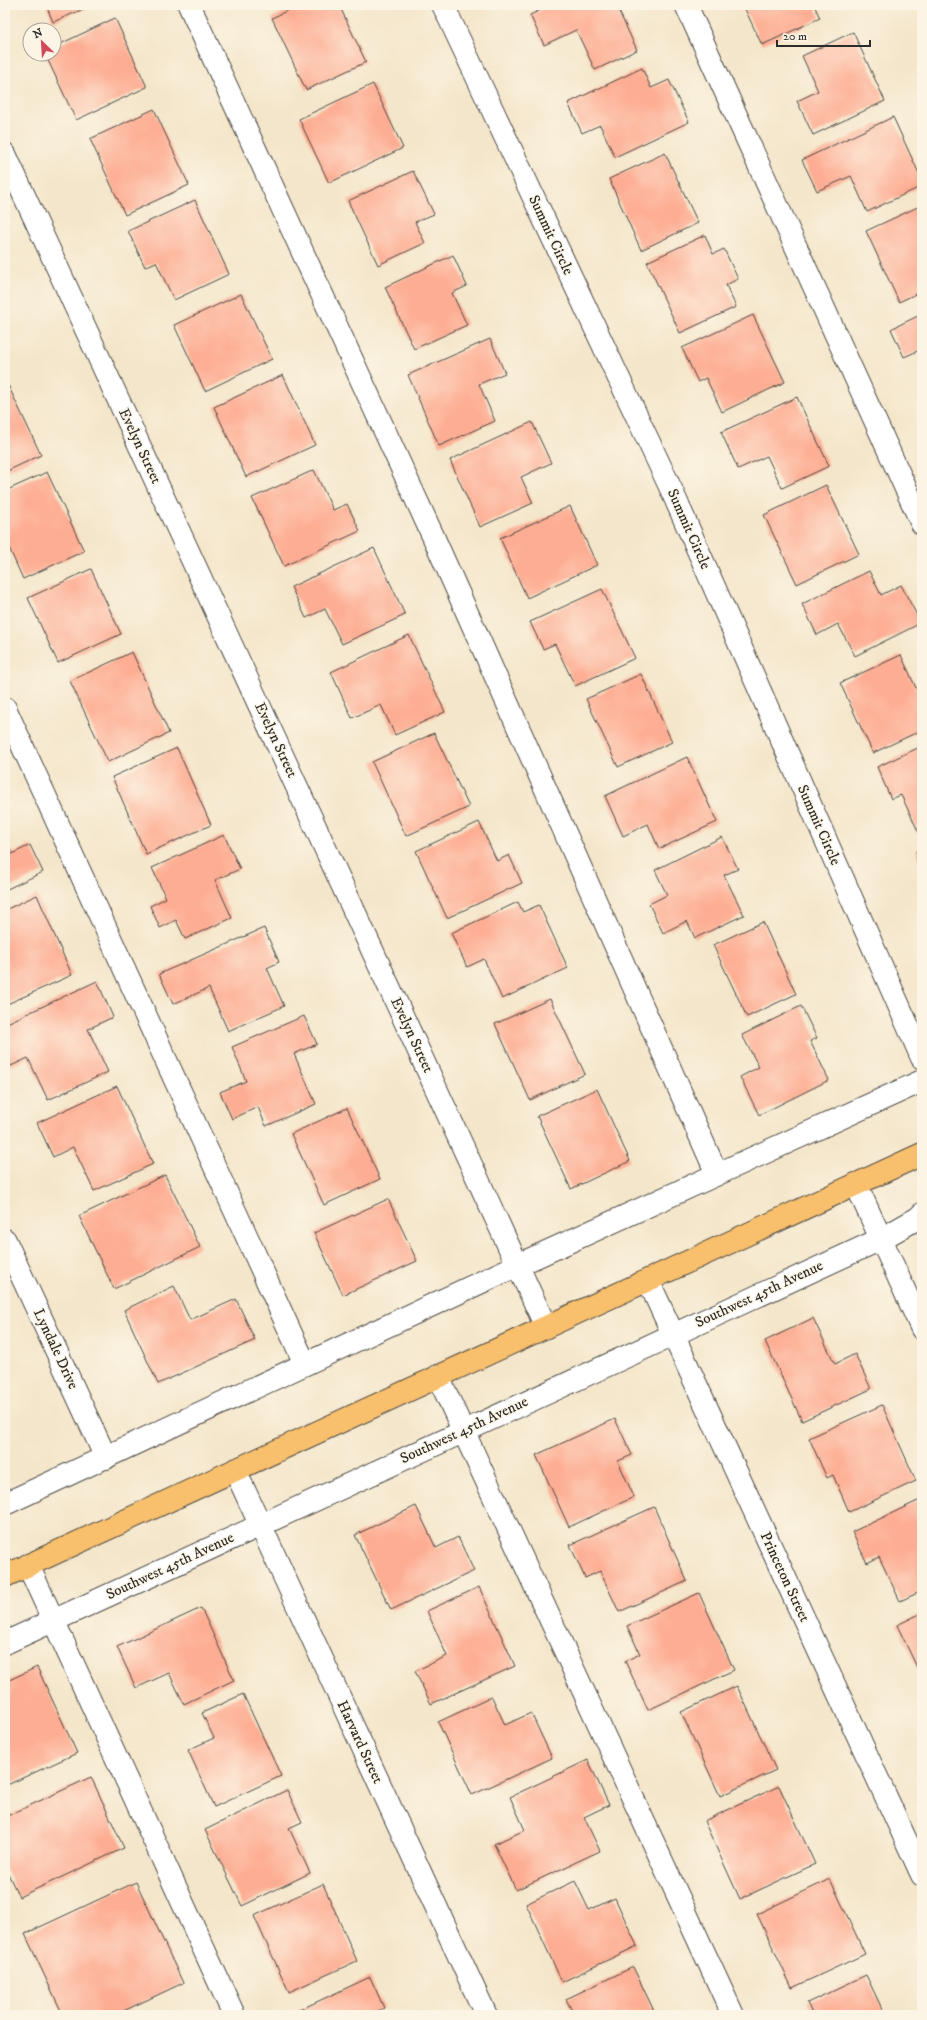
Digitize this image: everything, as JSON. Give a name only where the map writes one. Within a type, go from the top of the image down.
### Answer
[{"type":"main road","points":[[5,1576],[922,1154]]},
{"type":"street","points":[[189,5],[436,544],[717,1174]]},
{"type":"street","name":"Summit Circle","points":[[443,5],[671,489],[922,1058]]},
{"type":"street","points":[[686,5],[922,524]]},
{"type":"street","name":"Evelyn Street","points":[[5,154],[546,1326]]},
{"type":"street","points":[[5,708],[305,1364]]},
{"type":"street","points":[[5,1504],[518,1264],[922,1081]]},
{"type":"street","points":[[856,1184],[922,1329]]},
{"type":"street","name":"Southwest 45th Avenue","points":[[5,1643],[260,1524],[881,1239],[918,1218],[922,1214]]},
{"type":"street","name":"Lyndale Drive","points":[[5,1240],[106,1458]]},
{"type":"street","name":"Princeton Street","points":[[648,1280],[922,1875]]},
{"type":"street","points":[[438,1376],[733,2015]]},
{"type":"street","name":"Harvard Street","points":[[235,1470],[486,2015]]},
{"type":"street","points":[[28,1565],[234,2015]]},
{"type":"building","points":[[46,5],[93,5],[53,22]]},
{"type":"building","points":[[299,5],[339,5],[366,62],[306,90],[272,18]]},
{"type":"building","points":[[551,5],[616,5],[637,50],[595,70],[576,30],[544,45],[530,15]]},
{"type":"building","points":[[743,5],[814,5],[820,18],[762,45]]},
{"type":"building","points":[[115,18],[147,87],[76,120],[49,62],[62,62],[62,43]]},
{"type":"building","points":[[853,32],[885,101],[813,135],[797,101],[818,91],[802,56]]},
{"type":"building","points":[[642,68],[651,88],[669,80],[689,122],[615,157],[600,125],[582,133],[568,103]]},
{"type":"building","points":[[373,84],[403,148],[329,183],[299,119]]},
{"type":"building","points":[[154,109],[189,185],[125,215],[90,139]]},
{"type":"building","points":[[893,117],[922,180],[922,186],[867,212],[851,176],[817,191],[802,160]]},
{"type":"building","points":[[665,153],[698,223],[641,250],[609,179]]},
{"type":"building","points":[[413,171],[434,214],[415,222],[425,243],[378,265],[348,201]]},
{"type":"building","points":[[195,200],[229,274],[174,300],[156,262],[145,267],[128,231]]},
{"type":"building","points":[[922,205],[922,291],[899,302],[866,231]]},
{"type":"building","points":[[705,235],[713,254],[724,249],[738,279],[726,285],[736,307],[680,333],[647,262]]},
{"type":"building","points":[[453,255],[467,286],[452,293],[467,325],[414,349],[385,287]]},
{"type":"building","points":[[241,294],[272,359],[205,391],[174,325]]},
{"type":"building","points":[[922,314],[922,349],[904,357],[891,329]]},
{"type":"building","points":[[753,315],[785,382],[722,412],[706,378],[698,382],[682,348]]},
{"type":"building","points":[[490,339],[505,373],[479,384],[495,421],[439,446],[408,375]]},
{"type":"building","points":[[283,375],[315,445],[246,477],[214,407]]},
{"type":"building","points":[[8,385],[41,455],[5,472],[5,386]]},
{"type":"building","points":[[797,397],[829,466],[782,488],[767,456],[738,469],[721,432]]},
{"type":"building","points":[[532,422],[551,463],[521,477],[533,503],[480,527],[450,460]]},
{"type":"building","points":[[314,470],[333,510],[347,504],[360,531],[284,566],[252,498]]},
{"type":"building","points":[[47,472],[84,551],[23,579],[5,539],[5,491]]},
{"type":"building","points":[[826,485],[859,554],[797,584],[764,515]]},
{"type":"building","points":[[570,506],[597,565],[527,598],[500,538]]},
{"type":"building","points":[[374,548],[405,615],[342,644],[325,609],[306,618],[291,587]]},
{"type":"building","points":[[91,569],[121,634],[58,663],[28,598]]},
{"type":"building","points":[[869,571],[881,595],[901,585],[921,623],[855,656],[838,624],[817,635],[802,604]]},
{"type":"building","points":[[602,589],[635,658],[575,686],[555,644],[543,649],[530,622]]},
{"type":"building","points":[[409,635],[445,712],[395,735],[381,705],[352,718],[331,672]]},
{"type":"building","points":[[132,652],[169,733],[108,762],[70,681]]},
{"type":"building","points":[[901,655],[922,701],[922,730],[873,753],[840,683]]},
{"type":"building","points":[[641,674],[672,742],[618,767],[586,699]]},
{"type":"building","points":[[434,733],[469,807],[406,836],[372,762]]},
{"type":"building","points":[[922,746],[922,831],[919,833],[901,795],[891,799],[877,767]]},
{"type":"building","points":[[177,748],[211,825],[146,854],[112,777]]},
{"type":"building","points":[[687,757],[717,822],[659,849],[648,824],[623,836],[605,796]]},
{"type":"building","points":[[479,822],[497,861],[509,855],[522,883],[447,918],[416,851]]},
{"type":"building","points":[[224,835],[240,869],[215,880],[232,918],[185,939],[176,920],[160,928],[150,906],[166,898],[152,868]]},
{"type":"building","points":[[722,837],[738,869],[724,875],[744,915],[695,938],[687,921],[663,933],[649,904],[667,895],[655,870]]},
{"type":"building","points":[[5,839],[12,854],[30,845],[43,872],[5,890]]},
{"type":"building","points":[[922,848],[922,864],[916,851]]},
{"type":"building","points":[[37,895],[72,975],[5,1005],[5,910]]},
{"type":"building","points":[[518,902],[523,912],[539,905],[568,968],[502,999],[484,959],[467,967],[451,933]]},
{"type":"building","points":[[763,922],[796,994],[747,1017],[713,945]]},
{"type":"building","points":[[264,928],[279,962],[267,968],[284,1006],[228,1031],[209,988],[173,1004],[159,974]]},
{"type":"building","points":[[97,981],[113,1017],[88,1029],[108,1072],[48,1100],[28,1058],[11,1066],[5,1054],[5,1024]]},
{"type":"building","points":[[550,999],[585,1074],[530,1100],[495,1024]]},
{"type":"building","points":[[801,1006],[817,1038],[810,1041],[829,1080],[759,1115],[740,1077],[759,1067],[742,1035]]},
{"type":"building","points":[[304,1016],[317,1044],[294,1054],[316,1104],[266,1126],[258,1107],[232,1119],[220,1092],[246,1081],[232,1047]]},
{"type":"building","points":[[117,1086],[153,1164],[94,1191],[73,1147],[53,1157],[37,1123]]},
{"type":"building","points":[[597,1089],[630,1161],[571,1189],[537,1116]]},
{"type":"building","points":[[347,1108],[380,1179],[324,1205],[291,1134]]},
{"type":"building","points":[[165,1175],[200,1247],[114,1289],[79,1216]]},
{"type":"building","points":[[388,1199],[417,1261],[343,1295],[314,1233]]},
{"type":"building","points":[[174,1286],[190,1320],[236,1299],[255,1340],[158,1384],[124,1310]]},
{"type":"building","points":[[813,1318],[835,1364],[855,1354],[871,1389],[802,1421],[765,1341]]},
{"type":"building","points":[[882,1405],[916,1481],[849,1512],[833,1475],[827,1478],[809,1438]]},
{"type":"building","points":[[615,1419],[632,1455],[618,1461],[634,1497],[569,1527],[536,1455]]},
{"type":"building","points":[[922,1499],[922,1591],[900,1601],[879,1557],[867,1563],[852,1532]]},
{"type":"building","points":[[416,1506],[436,1548],[458,1537],[474,1571],[391,1610],[355,1535]]},
{"type":"building","points":[[654,1507],[687,1581],[619,1612],[600,1571],[585,1578],[570,1545]]},
{"type":"building","points":[[479,1587],[515,1666],[431,1704],[415,1671],[447,1656],[427,1611]]},
{"type":"building","points":[[699,1593],[734,1670],[648,1710],[625,1661],[640,1654],[627,1626]]},
{"type":"building","points":[[201,1608],[234,1680],[184,1704],[169,1673],[136,1688],[117,1647]]},
{"type":"building","points":[[922,1613],[922,1678],[897,1625]]},
{"type":"building","points":[[37,1667],[77,1753],[5,1786],[5,1682]]},
{"type":"building","points":[[737,1686],[776,1770],[720,1796],[681,1712]]},
{"type":"building","points":[[243,1694],[281,1776],[214,1807],[188,1750],[214,1738],[202,1713]]},
{"type":"building","points":[[492,1697],[505,1725],[531,1713],[552,1758],[472,1795],[438,1722]]},
{"type":"building","points":[[588,1760],[609,1805],[584,1817],[600,1851],[516,1890],[494,1844],[525,1830],[510,1797]]},
{"type":"building","points":[[91,1777],[124,1848],[19,1897],[5,1867],[5,1817]]},
{"type":"building","points":[[779,1786],[815,1864],[740,1899],[704,1821]]},
{"type":"building","points":[[287,1790],[302,1822],[289,1828],[310,1873],[242,1906],[205,1830]]},
{"type":"building","points":[[830,1879],[865,1954],[792,1988],[757,1914]]},
{"type":"building","points":[[575,1881],[589,1910],[615,1898],[637,1946],[562,1982],[526,1904]]},
{"type":"building","points":[[136,1882],[183,1983],[115,2015],[63,2015],[25,1934]]},
{"type":"building","points":[[323,1884],[357,1961],[289,1992],[254,1916]]},
{"type":"building","points":[[633,1967],[656,2015],[574,2015],[566,1999]]},
{"type":"building","points":[[866,1975],[885,2015],[813,2015],[807,2003]]},
{"type":"building","points":[[370,1977],[384,2008],[369,2015],[296,2015],[295,2012]]}]
